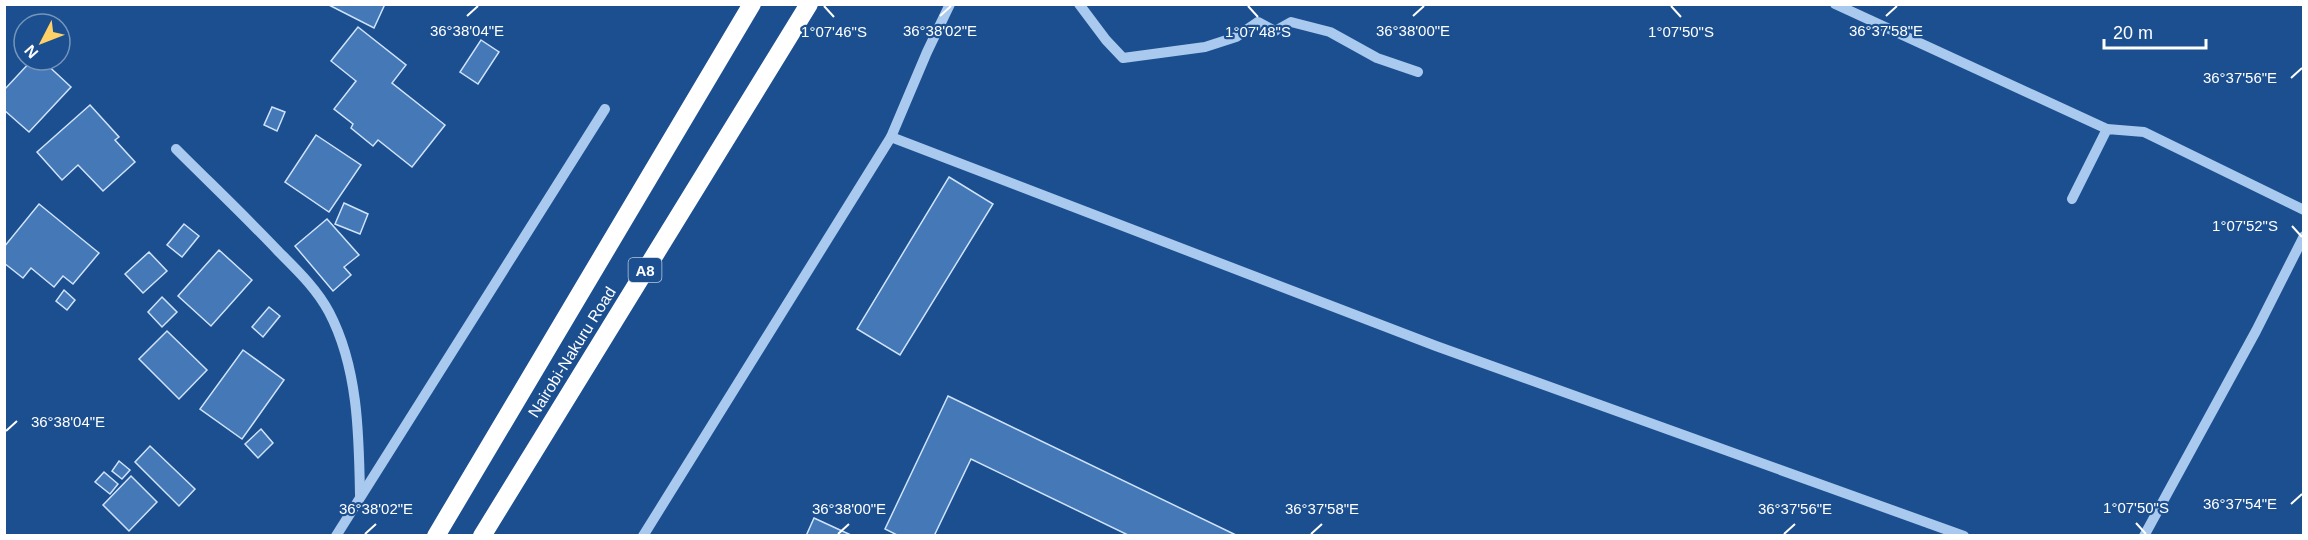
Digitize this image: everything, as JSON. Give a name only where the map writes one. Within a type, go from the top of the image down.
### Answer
[{"type":"highway","name":"Nairobi-Nakuru Road","points":[[436,536],[752,4]]},
{"type":"highway","name":"Nairobi-Nakuru Road","points":[[482,536],[809,4]]},
{"type":"street","points":[[643,536],[891,137],[950,4]]},
{"type":"street","points":[[1079,4],[1106,40],[1123,58],[1205,47],[1236,37],[1258,22],[1275,31],[1291,22],[1330,32],[1377,58],[1418,72]]},
{"type":"street","points":[[1835,4],[2107,129],[2144,132],[2304,210]]},
{"type":"street","points":[[336,536],[604,109]]},
{"type":"street","points":[[2072,199],[2107,129]]},
{"type":"street","points":[[891,137],[1436,346],[1964,536]]},
{"type":"street","points":[[176,149],[305,279],[328,310],[343,344],[352,387],[359,438],[360,495]]},
{"type":"street","points":[[2144,536],[2256,331],[2304,236]]},
{"type":"building","points":[[327,4],[385,4],[374,28]]},
{"type":"building","points":[[358,27],[406,65],[392,83],[445,125],[412,167],[378,140],[373,146],[351,128],[353,124],[334,109],[356,81],[331,61]]},
{"type":"building","points":[[481,40],[499,52],[478,84],[460,72]]},
{"type":"building","points":[[21,72],[55,72],[71,87],[29,132],[4,110],[4,90]]},
{"type":"building","points":[[90,105],[119,137],[115,140],[135,162],[103,191],[78,165],[62,180],[37,152]]},
{"type":"building","points":[[272,107],[285,112],[277,131],[264,125]]},
{"type":"building","points":[[316,135],[361,165],[329,212],[285,182]]},
{"type":"building","points":[[949,177],[993,204],[900,355],[857,329]]},
{"type":"building","points":[[344,203],[368,214],[360,234],[335,224]]},
{"type":"building","points":[[39,204],[99,253],[73,284],[63,276],[54,287],[31,268],[23,278],[4,263],[4,247]]},
{"type":"building","points":[[327,219],[359,255],[344,267],[351,275],[333,291],[295,246]]},
{"type":"building","points":[[184,224],[199,236],[182,257],[167,245]]},
{"type":"building","points":[[219,250],[252,280],[211,326],[178,296]]},
{"type":"building","points":[[149,252],[167,271],[143,293],[125,274]]},
{"type":"building","points":[[64,290],[75,300],[67,310],[56,301]]},
{"type":"building","points":[[162,297],[177,312],[162,327],[148,312]]},
{"type":"building","points":[[269,307],[280,316],[263,337],[252,327]]},
{"type":"building","points":[[167,331],[207,370],[179,399],[139,359]]},
{"type":"building","points":[[243,350],[284,380],[242,439],[200,409]]},
{"type":"building","points":[[948,396],[1238,536],[1130,536],[971,459],[934,536],[899,536],[885,529]]},
{"type":"building","points":[[261,429],[273,443],[258,458],[245,444]]},
{"type":"building","points":[[150,446],[195,489],[179,506],[135,462]]},
{"type":"building","points":[[119,461],[130,470],[122,479],[112,471]]},
{"type":"building","points":[[104,472],[118,484],[110,494],[95,482]]},
{"type":"building","points":[[131,476],[157,502],[129,531],[103,505]]},
{"type":"building","points":[[814,518],[853,536],[806,536]]}]
